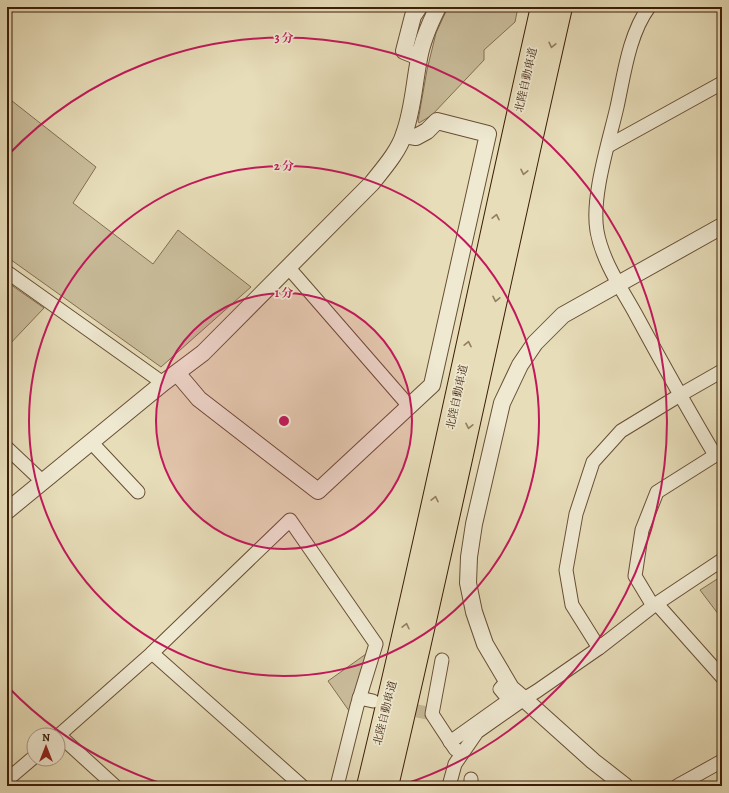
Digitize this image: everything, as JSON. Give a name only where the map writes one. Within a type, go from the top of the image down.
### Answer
[{"type":"highway","name":"北陸自動車道","points":[[368,786],[399,657],[455,408],[542,7]]},
{"type":"highway","name":"北陸自動車道","points":[[387,786],[444,540],[528,150],[561,7]]},
{"type":"highway","points":[[362,786],[381,711],[399,657]]},
{"type":"street","points":[[419,7],[414,16],[404,51],[419,57]]},
{"type":"street","points":[[7,511],[163,383],[203,353],[372,183],[389,162],[404,135],[413,97],[419,57],[431,22],[438,7]]},
{"type":"street","points":[[649,7],[630,48],[599,184],[596,210],[597,231],[602,250],[619,284],[680,395],[718,453],[657,492],[642,530],[635,576],[655,605],[722,677]]},
{"type":"street","points":[[608,146],[722,83]]},
{"type":"street","points":[[177,373],[199,400],[318,491],[432,385],[488,134],[437,121],[416,138],[404,135]]},
{"type":"street","points":[[625,786],[593,761],[511,688],[485,644],[474,612],[468,583],[469,557],[474,524],[502,403],[520,366],[541,338],[563,315],[722,226]]},
{"type":"street","points":[[288,267],[409,406]]},
{"type":"street","points":[[7,272],[163,383]]},
{"type":"street","points":[[600,648],[572,605],[566,570],[576,514],[593,462],[620,431],[722,372]]},
{"type":"street","points":[[91,442],[138,492]]},
{"type":"street","points":[[7,448],[42,481]]},
{"type":"street","points":[[66,728],[152,653],[290,520],[376,644],[359,698],[337,786]]},
{"type":"street","points":[[449,786],[455,764],[477,732],[524,698],[537,691],[600,648],[655,605],[722,560]]},
{"type":"street","points":[[152,653],[302,786]]},
{"type":"street","points":[[442,660],[432,714],[455,749],[462,753]]},
{"type":"street","points":[[450,742],[509,700],[500,689],[507,681]]},
{"type":"street","points":[[359,698],[373,701]]},
{"type":"street","points":[[66,742],[115,786]]},
{"type":"street","points":[[677,786],[722,761]]},
{"type":"street","points":[[7,780],[26,764]]},
{"type":"shaded area","points":[[448,7],[518,7],[515,22],[484,50],[484,60],[432,115],[419,123],[418,121],[427,70],[436,33]]},
{"type":"shaded area","points":[[7,97],[96,167],[73,203],[153,264],[178,230],[251,287],[161,367],[7,257]]},
{"type":"shaded area","points":[[7,282],[44,308],[7,347]]},
{"type":"shaded area","points":[[722,576],[722,619],[700,590]]},
{"type":"shaded area","points":[[373,649],[352,715],[328,681]]},
{"type":"tunnel","points":[[398,707],[432,714]]}]
